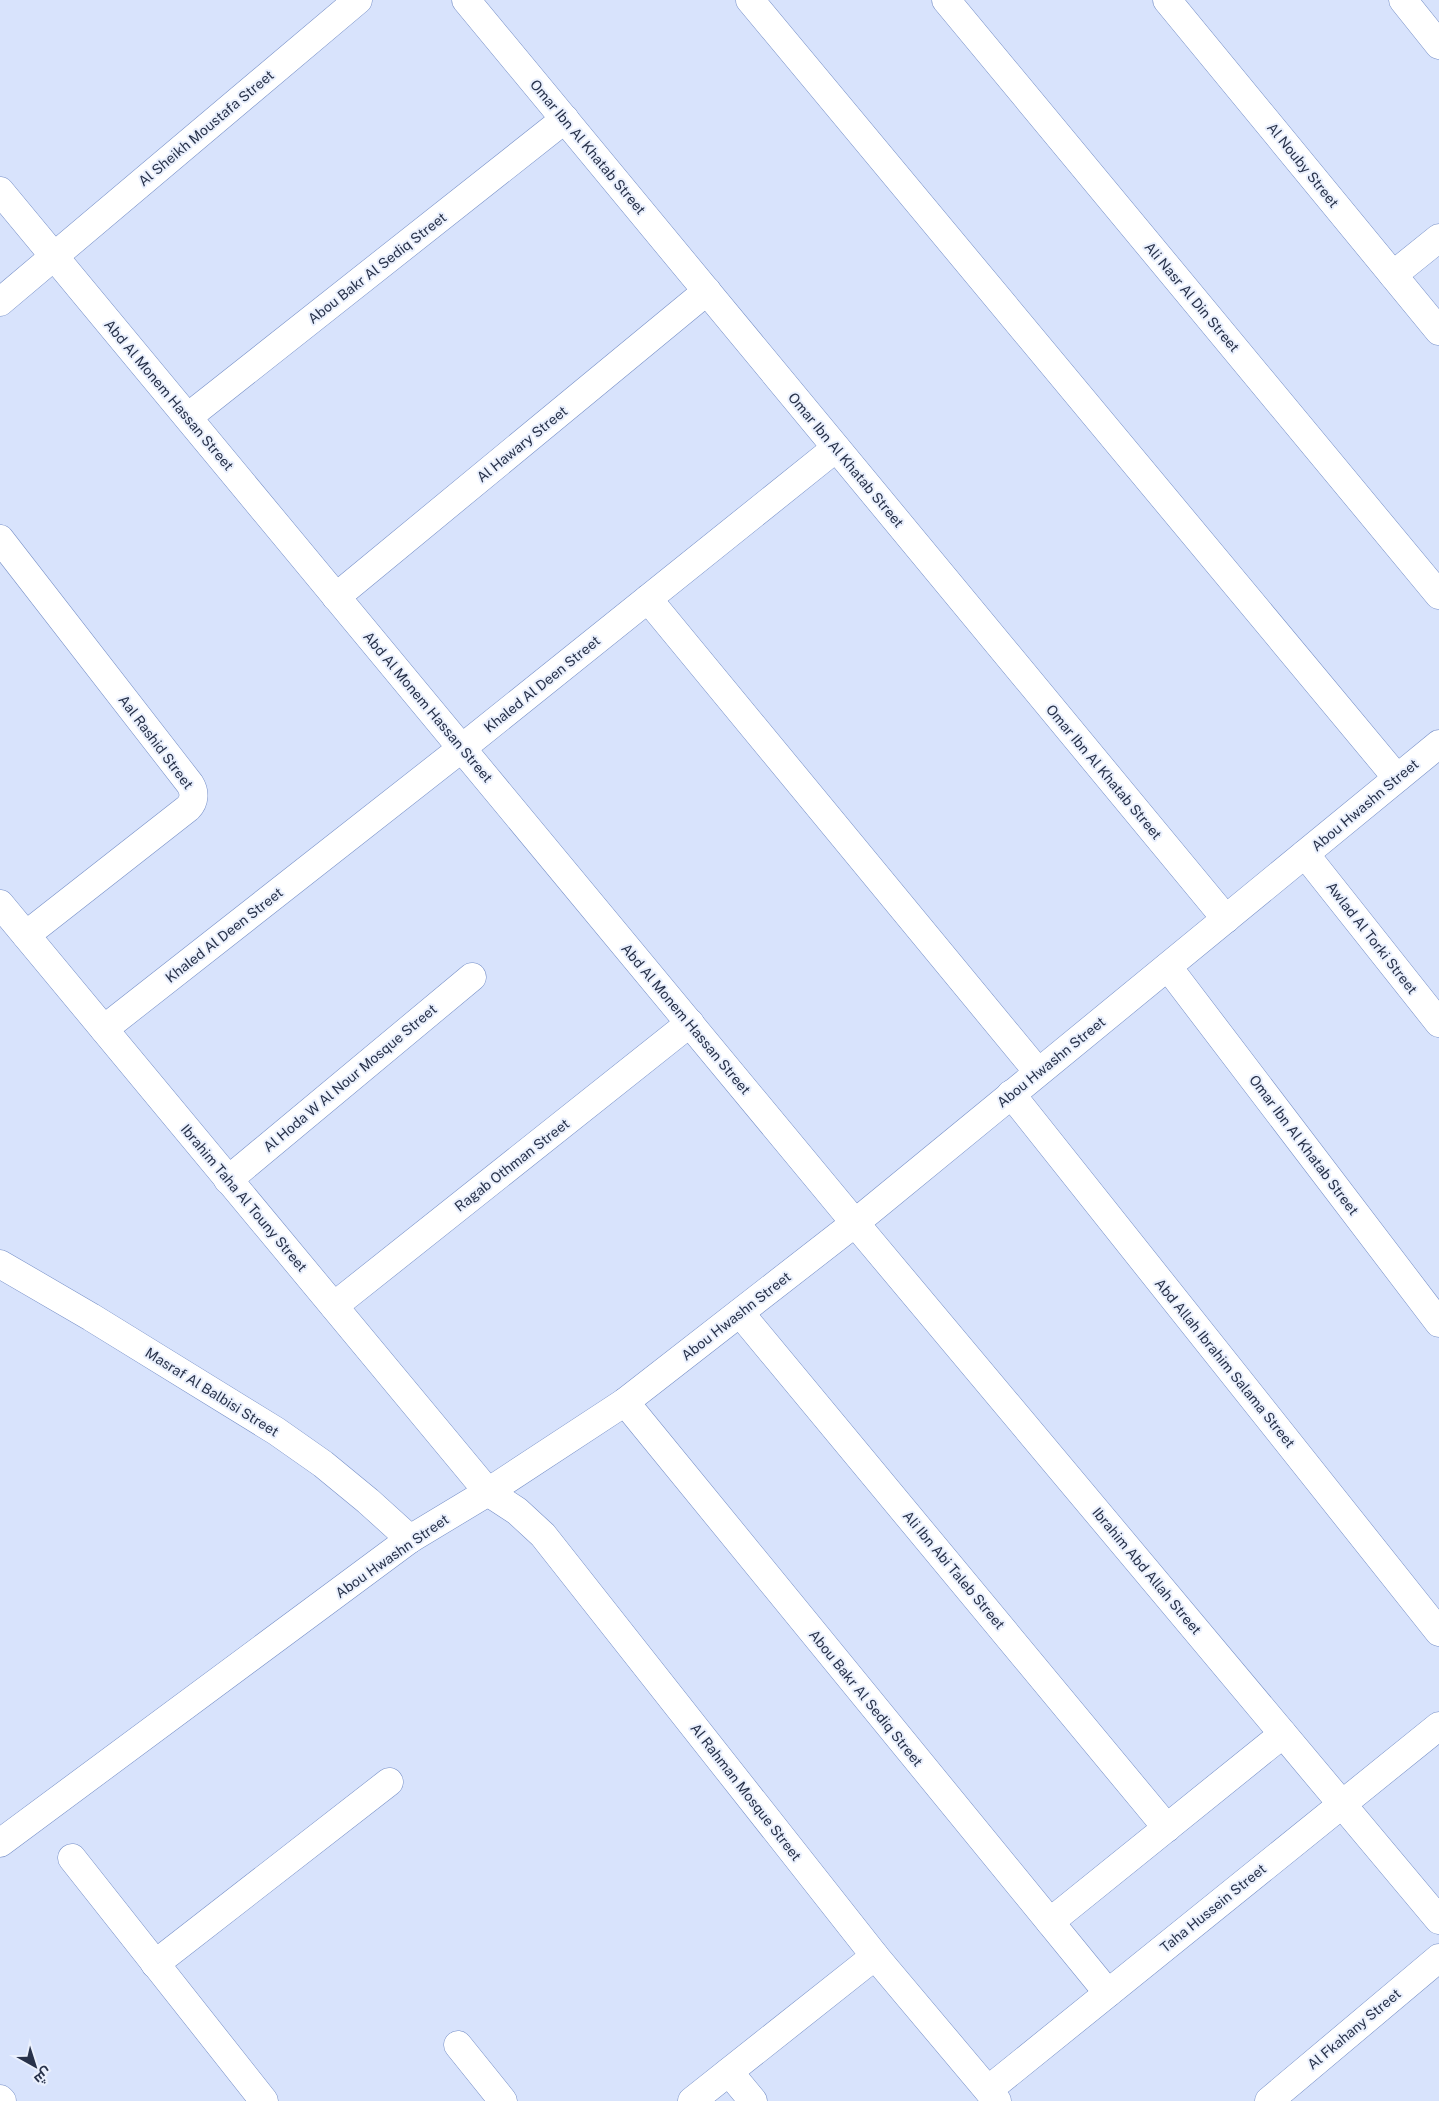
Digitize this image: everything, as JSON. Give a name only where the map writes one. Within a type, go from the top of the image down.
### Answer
[{"type":"street","name":"Al Sheikh Moustafa Street","points":[[0,302],[358,0]]},
{"type":"street","name":"Omar Ibn Al Khatab Street","points":[[466,0],[1226,919]]},
{"type":"street","points":[[750,0],[1397,778]]},
{"type":"street","name":"Ali Nasr Al Din Street","points":[[946,0],[1439,595]]},
{"type":"street","name":"Al Nouby Street","points":[[1167,0],[1439,331]]},
{"type":"street","points":[[1403,0],[1439,45]]},
{"type":"street","name":"Abou Bakr Al Sediq Street","points":[[188,417],[565,120]]},
{"type":"street","name":"Abd Al Monem Hassan Street","points":[[0,191],[856,1223]]},
{"type":"street","points":[[1393,275],[1439,238]]},
{"type":"street","name":"Al Hawary Street","points":[[336,597],[707,291]]},
{"type":"street","name":"Khaled Al Deen Street","points":[[104,1030],[462,748],[836,448]]},
{"type":"street","name":"Aal Rashid Street","points":[[0,539],[190,784],[194,794],[192,804],[188,808],[26,935]]},
{"type":"street","points":[[648,599],[1038,1072]]},
{"type":"street","name":"Abou Hwashn Street","points":[[0,1843],[410,1539],[488,1492],[625,1402],[856,1223],[1439,744]]},
{"type":"street","name":"Awlad Al Torki Street","points":[[1305,854],[1439,1023]]},
{"type":"street","name":"Ibrahim Taha Al Touny Street","points":[[3,913],[26,935],[488,1492]]},
{"type":"street","name":"Omar Ibn Al Khatab Street","points":[[1168,967],[1439,1323]]},
{"type":"street","name":"Al Hoda W Al Nour Mosque Street","points":[[228,1180],[472,977]]},
{"type":"street","name":"Ragab Othman Street","points":[[334,1306],[690,1024]]},
{"type":"street","name":"Abd Allah Ibrahim Salama Street","points":[[1011,1094],[1439,1632]]},
{"type":"street","name":"Ibrahim Abd Allah Street","points":[[856,1223],[1439,1920]]},
{"type":"street","name":"Masraf Al Balbisi Street","points":[[0,1264],[99,1322],[276,1432],[331,1470],[368,1500],[410,1539]]},
{"type":"street","name":"Ali Ibn Abi Taleb Street","points":[[740,1313],[1167,1828]]},
{"type":"street","name":"Abou Bakr Al Sediq Street","points":[[625,1402],[1108,1993]]},
{"type":"street","name":"Al Rahman Mosque Street","points":[[488,1492],[517,1511],[543,1534],[875,1956],[992,2095]]},
{"type":"street","name":"Taha Hussein Street","points":[[992,2095],[1108,1993],[1439,1726]]},
{"type":"street","points":[[1050,1922],[1283,1734]]},
{"type":"street","points":[[155,1964],[389,1782]]},
{"type":"street","points":[[72,1858],[264,2101]]},
{"type":"street","points":[[692,2101],[875,1956]]},
{"type":"street","name":"Al Fkahany Street","points":[[1269,2101],[1439,1958]]},
{"type":"street","points":[[458,2044],[502,2101]]},
{"type":"street","points":[[730,2072],[753,2101]]}]
